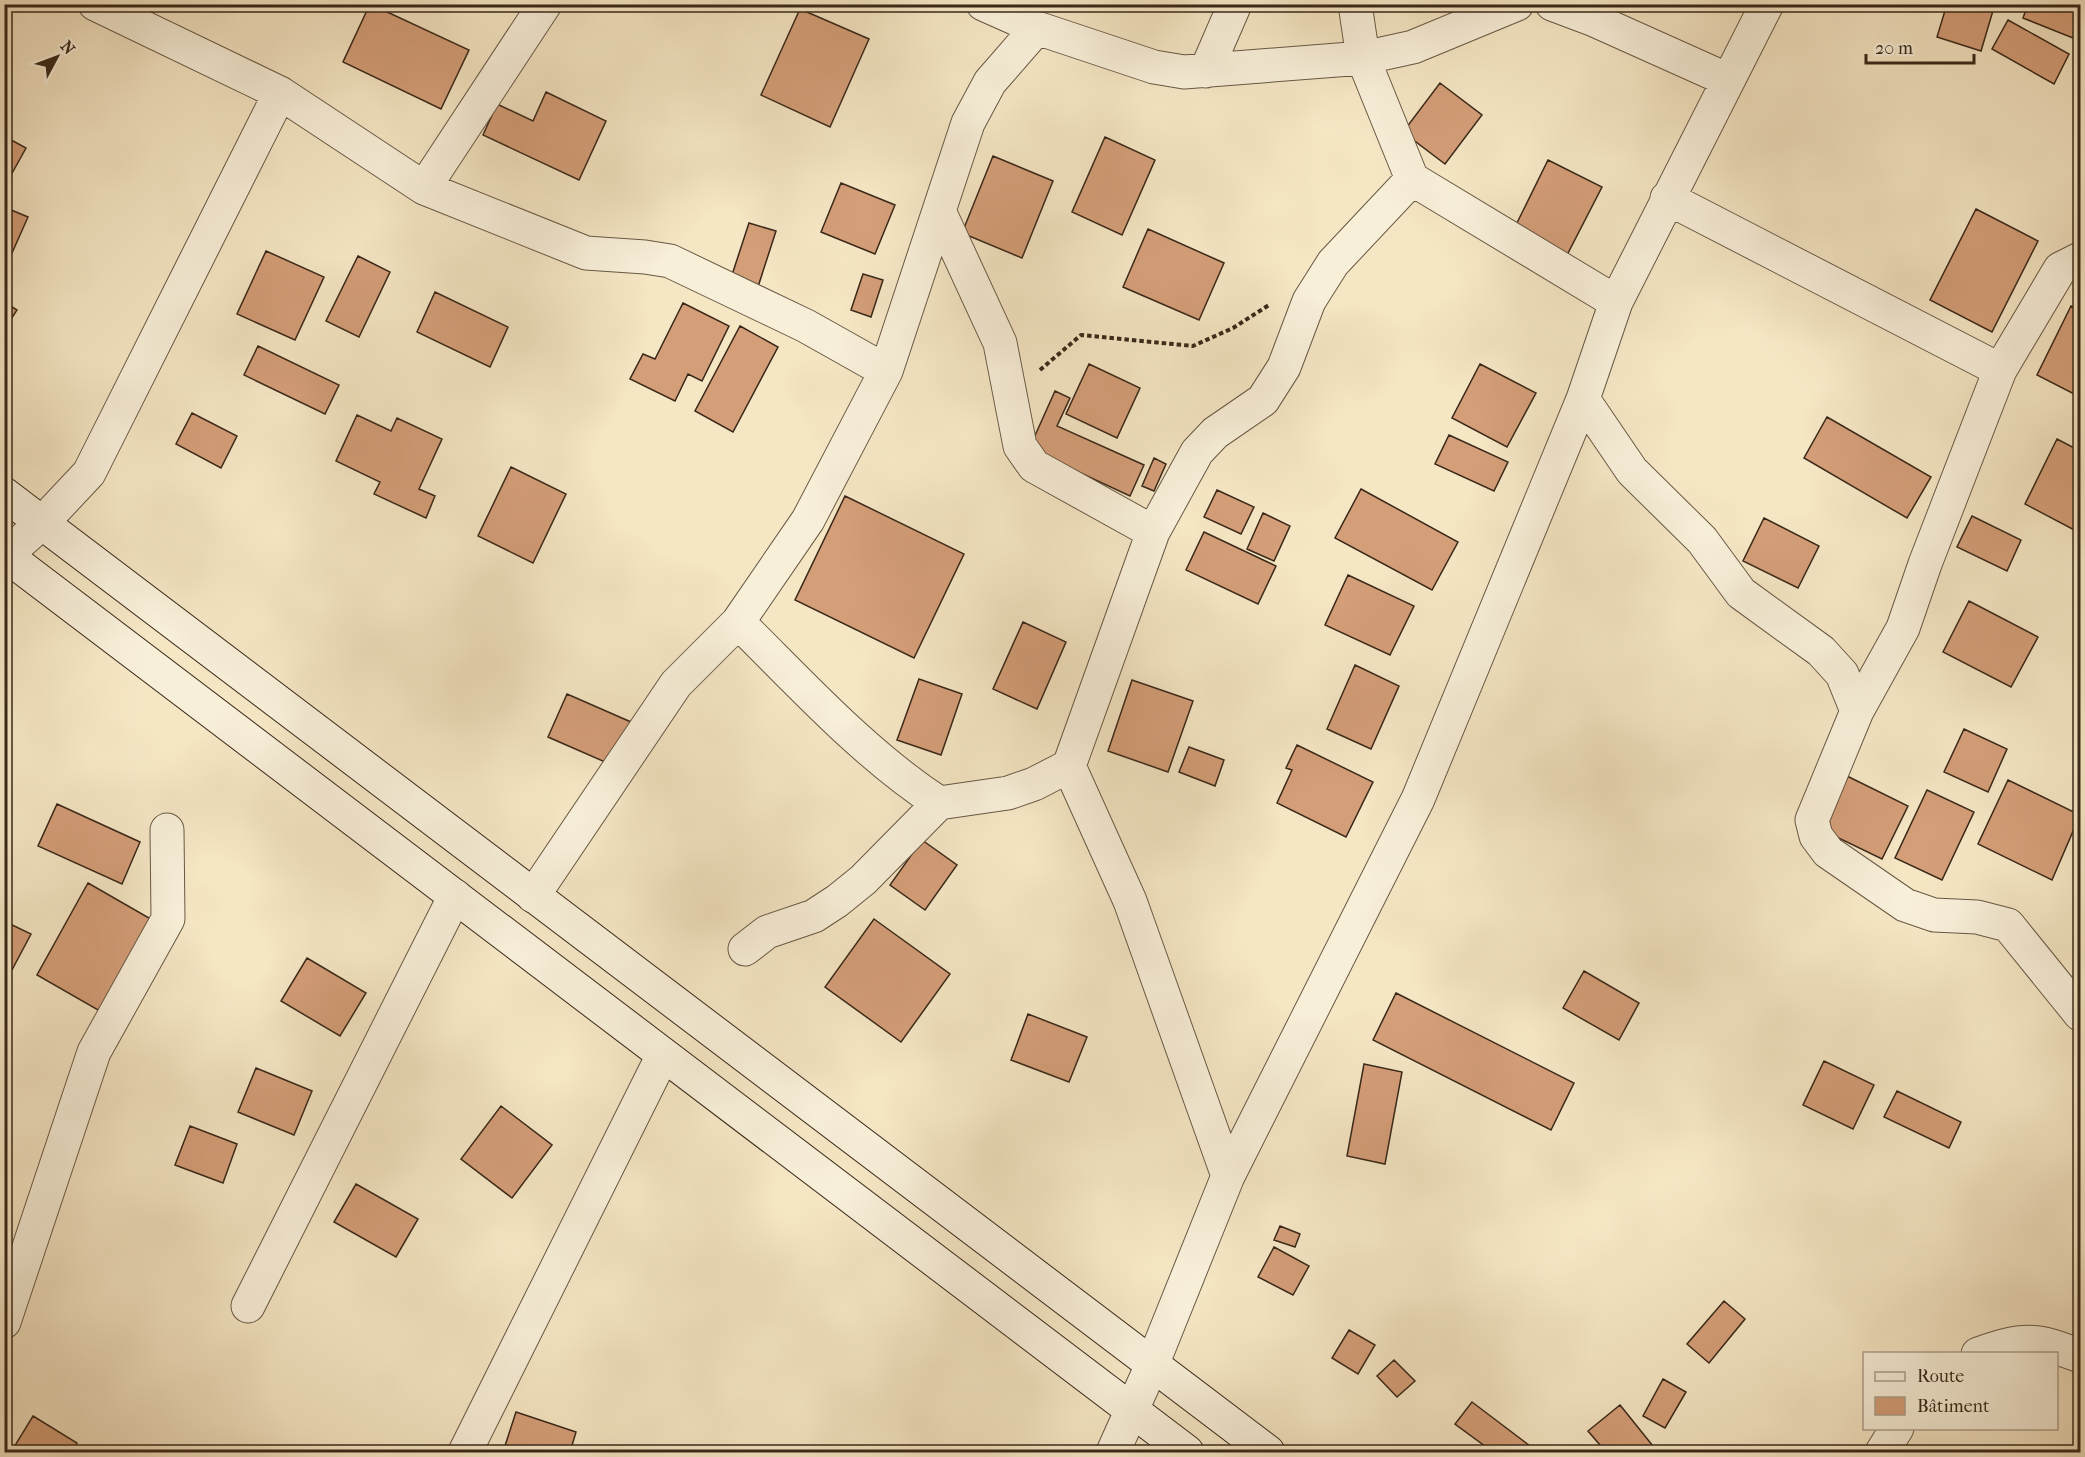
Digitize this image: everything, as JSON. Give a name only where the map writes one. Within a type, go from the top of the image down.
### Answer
[{"type":"street","points":[[95,4],[280,93],[424,188],[576,250],[670,261],[806,326],[886,371]]},
{"type":"street","points":[[424,188],[545,4]]},
{"type":"street","points":[[983,4],[1037,28],[1154,67],[1184,72],[1363,58],[1413,47],[1517,4]]},
{"type":"street","points":[[1206,71],[1235,4]]},
{"type":"street","points":[[1355,4],[1363,58],[1412,179],[1616,302]]},
{"type":"street","points":[[1552,4],[1592,19],[1728,80]]},
{"type":"street","points":[[1113,1452],[1152,1365],[1228,1176],[1418,799],[1583,399],[1616,302],[1767,4]]},
{"type":"street","points":[[533,896],[676,684],[738,622],[808,520],[886,371],[968,123],[990,82],[1037,28]]},
{"type":"street","points":[[280,93],[89,473],[44,522],[5,554],[1187,1452]]},
{"type":"street","points":[[745,949],[767,932],[814,916],[837,901],[863,880],[939,802],[1008,793],[1034,784],[1069,766],[1153,532],[1197,452],[1215,433],[1263,400],[1284,367],[1309,301],[1333,263],[1412,179]]},
{"type":"street","points":[[1667,198],[2000,370]]},
{"type":"street","points":[[940,213],[1000,343],[1020,446],[1034,466],[1153,532]]},
{"type":"street","points":[[2079,1009],[2008,925],[1977,917],[1934,915],[1905,905],[1828,852],[1816,836],[1812,820],[1857,711],[1903,628],[1924,564],[2000,370],[2060,269],[2080,259]]},
{"type":"street","points":[[1583,399],[1632,471],[1702,540],[1741,593],[1828,658],[1842,674],[1857,711]]},
{"type":"street","points":[[4,494],[44,522],[533,896],[1268,1452]]},
{"type":"street","points":[[738,622],[871,752],[904,780],[939,802]]},
{"type":"street","points":[[1069,766],[1130,901],[1228,1176]]},
{"type":"street","points":[[4,1322],[94,1052],[168,918],[167,831]]},
{"type":"street","points":[[248,1306],[454,896]]},
{"type":"street","points":[[465,1452],[663,1055]]},
{"type":"street","points":[[1981,1352],[2010,1342],[2045,1342],[2080,1356]]},
{"type":"street","points":[[1882,1452],[1896,1430]]},
{"type":"path","points":[[1039,370],[1081,335],[1193,346],[1233,328],[1273,302]]},
{"type":"building","points":[[370,4],[469,50],[441,109],[343,62]]},
{"type":"building","points":[[1947,4],[1995,4],[1981,51],[1937,37]]},
{"type":"building","points":[[2028,4],[2080,4],[2080,18],[2073,38],[2023,18]]},
{"type":"building","points":[[800,9],[869,39],[830,127],[761,95]]},
{"type":"building","points":[[2008,20],[2069,54],[2054,84],[1992,49]]},
{"type":"building","points":[[1440,83],[1482,115],[1445,164],[1403,132]]},
{"type":"building","points":[[546,92],[606,121],[579,180],[483,135],[497,104],[533,121]]},
{"type":"building","points":[[4,136],[26,148],[11,175],[4,171]]},
{"type":"building","points":[[1105,137],[1155,160],[1122,235],[1072,212]]},
{"type":"building","points":[[993,156],[1053,181],[1022,258],[962,233]]},
{"type":"building","points":[[1548,160],[1602,187],[1566,257],[1513,231]]},
{"type":"building","points":[[841,183],[895,205],[875,254],[821,232]]},
{"type":"building","points":[[4,207],[28,217],[4,271]]},
{"type":"building","points":[[1976,209],[2038,241],[1992,332],[1930,300]]},
{"type":"building","points":[[749,223],[776,231],[756,293],[729,284]]},
{"type":"building","points":[[1148,229],[1224,263],[1199,320],[1123,287]]},
{"type":"building","points":[[266,251],[324,277],[295,340],[237,314]]},
{"type":"building","points":[[358,256],[390,272],[359,337],[326,321]]},
{"type":"building","points":[[863,274],[883,280],[871,317],[851,310]]},
{"type":"building","points":[[435,292],[508,327],[490,367],[417,332]]},
{"type":"building","points":[[4,302],[17,310],[4,330]]},
{"type":"building","points":[[683,303],[729,326],[702,381],[688,374],[675,401],[630,379],[643,354],[655,359]]},
{"type":"building","points":[[2071,306],[2080,311],[2080,397],[2037,375]]},
{"type":"building","points":[[740,326],[778,347],[733,432],[695,411]]},
{"type":"building","points":[[258,346],[339,385],[325,414],[244,375]]},
{"type":"building","points":[[1089,364],[1140,388],[1117,438],[1066,414]]},
{"type":"building","points":[[1480,364],[1536,393],[1507,447],[1452,418]]},
{"type":"building","points":[[1055,391],[1070,398],[1057,426],[1144,465],[1130,496],[1029,449]]},
{"type":"building","points":[[192,413],[237,436],[221,468],[176,444]]},
{"type":"building","points":[[357,415],[391,431],[397,418],[442,439],[419,489],[435,496],[426,518],[374,494],[380,482],[336,461]]},
{"type":"building","points":[[1827,417],[1931,477],[1907,518],[1804,458]]},
{"type":"building","points":[[1449,435],[1508,462],[1494,491],[1435,464]]},
{"type":"building","points":[[2057,439],[2080,451],[2080,533],[2025,504]]},
{"type":"building","points":[[1154,458],[1166,464],[1154,491],[1142,486]]},
{"type":"building","points":[[511,467],[566,494],[533,563],[478,536]]},
{"type":"building","points":[[1361,489],[1458,542],[1432,590],[1335,538]]},
{"type":"building","points":[[1217,490],[1254,507],[1241,534],[1204,517]]},
{"type":"building","points":[[845,496],[964,554],[914,658],[795,600]]},
{"type":"building","points":[[1263,513],[1290,526],[1274,561],[1247,549]]},
{"type":"building","points":[[1972,516],[2021,540],[2007,571],[1957,547]]},
{"type":"building","points":[[1764,518],[1819,546],[1798,588],[1743,561]]},
{"type":"building","points":[[1204,532],[1276,566],[1258,604],[1186,570]]},
{"type":"building","points":[[1348,575],[1414,606],[1390,655],[1325,625]]},
{"type":"building","points":[[1969,601],[2038,637],[2011,687],[1943,652]]},
{"type":"building","points":[[1023,622],[1066,642],[1037,709],[993,689]]},
{"type":"building","points":[[1355,665],[1399,686],[1371,749],[1327,729]]},
{"type":"building","points":[[919,679],[962,694],[941,755],[897,740]]},
{"type":"building","points":[[1132,680],[1193,701],[1168,772],[1108,751]]},
{"type":"building","points":[[567,694],[631,722],[612,765],[548,737]]},
{"type":"building","points":[[1964,729],[2007,749],[1988,792],[1944,772]]},
{"type":"building","points":[[1297,745],[1373,782],[1346,837],[1277,803],[1292,770],[1286,768]]},
{"type":"building","points":[[1189,747],[1224,760],[1215,786],[1179,772]]},
{"type":"building","points":[[1847,776],[1908,806],[1882,859],[1822,830]]},
{"type":"building","points":[[2008,780],[2080,815],[2052,880],[1978,844]]},
{"type":"building","points":[[1927,790],[1974,812],[1942,880],[1895,858]]},
{"type":"building","points":[[57,804],[140,842],[122,884],[38,846]]},
{"type":"building","points":[[922,840],[957,865],[925,910],[890,885]]},
{"type":"building","points":[[88,883],[156,922],[105,1014],[37,975]]},
{"type":"building","points":[[874,919],[950,974],[901,1042],[825,987]]},
{"type":"building","points":[[4,921],[31,934],[4,985]]},
{"type":"building","points":[[307,958],[366,993],[340,1036],[281,1001]]},
{"type":"building","points":[[1584,971],[1639,1003],[1619,1040],[1563,1008]]},
{"type":"building","points":[[1396,993],[1574,1083],[1551,1130],[1373,1040]]},
{"type":"building","points":[[1028,1014],[1087,1037],[1069,1082],[1011,1060]]},
{"type":"building","points":[[1824,1061],[1874,1085],[1853,1129],[1803,1105]]},
{"type":"building","points":[[1364,1064],[1402,1072],[1385,1164],[1347,1156]]},
{"type":"building","points":[[256,1068],[312,1091],[294,1135],[238,1112]]},
{"type":"building","points":[[1897,1091],[1961,1122],[1949,1148],[1884,1117]]},
{"type":"building","points":[[501,1106],[552,1145],[512,1198],[461,1159]]},
{"type":"building","points":[[190,1126],[237,1144],[223,1183],[175,1165]]},
{"type":"building","points":[[356,1184],[418,1219],[396,1257],[334,1222]]},
{"type":"building","points":[[1280,1226],[1300,1234],[1295,1247],[1274,1240]]},
{"type":"building","points":[[1274,1247],[1309,1266],[1293,1295],[1258,1277]]},
{"type":"building","points":[[1724,1301],[1745,1319],[1709,1363],[1687,1344]]},
{"type":"building","points":[[1349,1330],[1375,1345],[1358,1374],[1332,1358]]},
{"type":"building","points":[[1394,1360],[1415,1381],[1397,1397],[1377,1376]]},
{"type":"building","points":[[1663,1379],[1686,1392],[1665,1428],[1643,1416]]},
{"type":"building","points":[[1472,1402],[1538,1452],[1493,1452],[1455,1424]]},
{"type":"building","points":[[1620,1405],[1657,1451],[1606,1452],[1588,1431]]},
{"type":"building","points":[[516,1412],[576,1432],[570,1452],[503,1452]]},
{"type":"building","points":[[33,1416],[77,1443],[72,1452],[11,1452]]}]
